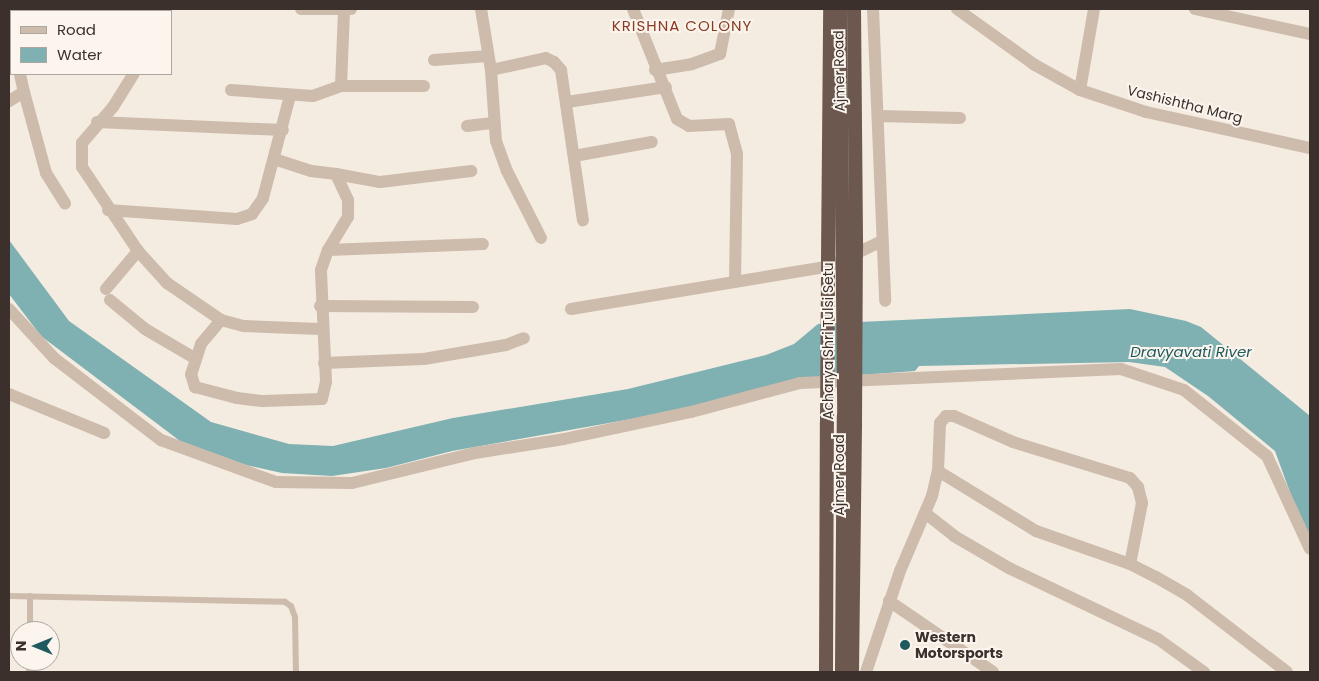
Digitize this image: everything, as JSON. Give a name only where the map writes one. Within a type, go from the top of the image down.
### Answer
[{"type":"highway","name":"Ajmer Road","points":[[826,672],[830,9]]},
{"type":"highway","name":"Acharya Shri Tulsi Setu","points":[[840,9],[844,204],[842,672]]},
{"type":"highway","name":"Ajmer Road","points":[[852,672],[856,248],[854,9]]},
{"type":"street","points":[[301,9],[347,9],[340,86]]},
{"type":"street","points":[[481,9],[491,70],[493,123],[507,171],[541,238]]},
{"type":"street","points":[[633,9],[655,70],[666,87],[677,119],[689,126],[729,124],[737,154],[736,282]]},
{"type":"street","points":[[655,70],[692,64],[720,54],[728,9]]},
{"type":"street","points":[[874,9],[885,301]]},
{"type":"street","name":"Vashishtha Marg","points":[[957,9],[1035,65],[1080,90],[1146,112],[1310,148]]},
{"type":"street","points":[[1080,90],[1094,9]]},
{"type":"street","points":[[1195,9],[1310,34]]},
{"type":"street","points":[[434,60],[488,56]]},
{"type":"street","points":[[491,70],[546,58],[554,62],[560,70],[567,102],[583,220]]},
{"type":"street","points":[[20,75],[46,173],[65,204]]},
{"type":"street","points":[[133,75],[113,107],[97,122],[82,143],[82,167],[108,210],[138,251],[167,283],[221,320],[244,326],[321,329]]},
{"type":"street","points":[[231,90],[290,96],[313,96],[340,86],[424,86]]},
{"type":"street","points":[[567,102],[666,87]]},
{"type":"street","points":[[9,100],[24,92]]},
{"type":"street","points":[[108,210],[236,220],[252,214],[263,198],[283,130],[290,96]]},
{"type":"street","points":[[878,116],[960,118]]},
{"type":"street","points":[[97,122],[283,130]]},
{"type":"street","points":[[467,126],[493,123]]},
{"type":"street","points":[[574,156],[652,142]]},
{"type":"street","points":[[275,159],[311,171],[380,182],[472,171]]},
{"type":"street","points":[[221,320],[210,330],[196,359],[191,374],[195,387],[236,398],[263,401],[322,399],[325,393],[320,270],[328,250],[348,217],[348,200],[336,174]]},
{"type":"street","points":[[571,309],[830,266],[882,241]]},
{"type":"street","points":[[328,250],[483,244]]},
{"type":"street","points":[[138,251],[108,294],[145,329],[196,359]]},
{"type":"street","points":[[320,306],[473,307]]},
{"type":"street","points":[[9,310],[54,358],[161,440],[276,482],[352,483],[475,454],[564,439],[691,412],[800,383],[1121,369],[1184,390],[1266,456],[1310,549]]},
{"type":"street","points":[[324,362],[424,358],[506,345],[524,338]]},
{"type":"street","points":[[9,394],[104,433]]},
{"type":"street","points":[[866,672],[881,635],[889,601],[925,513],[938,471],[940,423],[946,416],[954,416],[1013,442],[1130,478],[1138,487],[1142,503],[1130,564]]},
{"type":"street","points":[[938,471],[1036,531],[1130,564],[1187,595],[1287,672]]},
{"type":"street","points":[[925,513],[954,536],[1009,568],[1158,639],[1204,672]]},
{"type":"street","points":[[889,601],[980,668],[993,672]]},
{"type":"lane","points":[[9,596],[285,602],[291,606],[295,617],[296,672]]},
{"type":"lane","points":[[30,596],[30,621]]},
{"type":"water","name":"Dravyavati River","points":[[9,240],[69,321],[211,422],[289,444],[333,446],[453,418],[628,389],[766,355],[794,344],[818,324],[1130,309],[1186,321],[1201,327],[1310,416],[1310,547],[1275,451],[1208,396],[1165,367],[1129,362],[919,366],[915,371],[819,378],[648,416],[452,451],[386,468],[332,476],[282,473],[246,465],[180,441],[41,336],[9,294]]},
{"type":"place","name":"Western Motorsports","points":[[905,645]]},
{"type":"district","name":"KRISHNA COLONY","points":[[682,26]]}]
